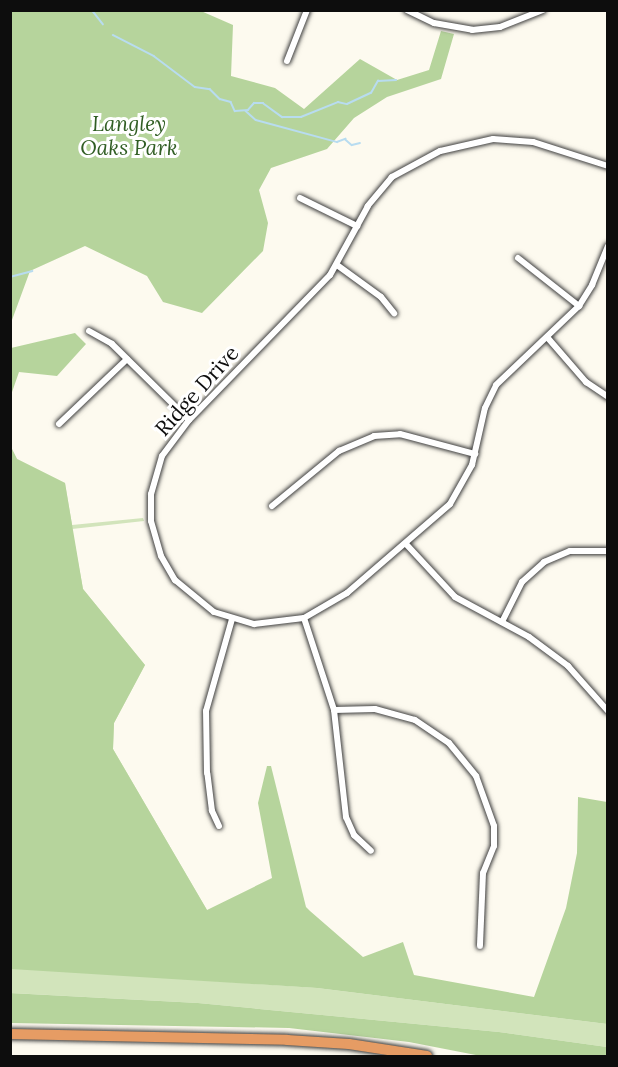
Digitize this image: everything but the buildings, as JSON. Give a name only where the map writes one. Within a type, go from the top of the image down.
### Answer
[{"type":"highway","points":[[10,1034],[297,1041],[349,1044],[427,1056]]},
{"type":"street","points":[[287,61],[307,10]]},
{"type":"street","points":[[407,10],[434,23],[472,30],[500,27],[543,10]]},
{"type":"street","name":"Ridge Drive","points":[[608,166],[521,140],[462,145],[418,160],[398,172],[374,196],[337,265],[189,420],[157,468],[150,502],[152,530],[161,556],[180,585],[203,605],[232,619],[267,625],[304,618],[334,603],[406,544],[450,504],[475,454],[484,408],[496,385],[515,362],[548,337],[579,306],[608,246]]},
{"type":"street","points":[[300,198],[357,226]]},
{"type":"street","points":[[518,258],[579,306]]},
{"type":"street","points":[[337,265],[381,297],[394,313]]},
{"type":"street","points":[[89,331],[112,344],[189,420]]},
{"type":"street","points":[[548,337],[586,382],[608,397]]},
{"type":"street","points":[[59,424],[127,359]]},
{"type":"street","points":[[272,506],[339,451],[374,436],[400,434],[475,454]]},
{"type":"street","points":[[406,544],[448,591],[502,622],[568,666],[608,711]]},
{"type":"street","points":[[502,622],[522,582],[544,562],[570,550],[608,551]]},
{"type":"street","points":[[304,618],[334,710],[346,818],[354,835],[371,851]]},
{"type":"street","points":[[219,826],[212,811],[207,772],[206,711],[232,619]]},
{"type":"street","points":[[334,710],[381,710],[415,720],[449,743],[476,776],[494,826],[494,846],[483,873],[480,946]]},
{"type":"green space","name":"Langley Oaks Park","points":[[11,10],[201,11],[233,25],[231,76],[275,88],[304,109],[360,59],[397,80],[429,70],[441,31],[454,34],[441,79],[387,97],[354,118],[327,149],[271,168],[259,190],[268,223],[263,251],[202,313],[163,302],[147,276],[85,246],[30,271],[12,320],[11,336]]},
{"type":"green space","points":[[75,333],[86,344],[57,376],[19,372],[11,395],[11,348]]},
{"type":"green space","points":[[10,445],[17,459],[65,483],[72,525],[143,518],[144,521],[72,529],[83,589],[145,665],[114,723],[113,749],[207,910],[200,980],[317,988],[607,1024],[607,1047],[499,1032],[198,1003],[11,993]]},
{"type":"green space","points":[[10,445],[17,459],[65,483],[83,589],[145,665],[114,723],[113,749],[207,910],[272,878],[258,803],[267,766],[271,766],[306,907],[310,911],[363,957],[403,942],[414,975],[534,997],[566,908],[577,853],[578,797],[607,802],[607,1024],[317,988],[11,969]]},
{"type":"green space","points":[[10,993],[198,1003],[499,1032],[607,1047],[607,1056],[481,1056],[409,1042],[289,1028],[11,1023]]},
{"type":"waterway","points":[[92,10],[103,24]]},
{"type":"waterway","points":[[113,35],[154,56],[195,87],[210,89],[220,99],[231,102],[235,111],[248,110],[254,103],[263,103],[282,117],[301,117],[338,102],[347,104],[371,93],[378,81],[396,80]]},
{"type":"waterway","points":[[246,111],[256,120],[337,142],[345,139],[352,145],[360,143]]},
{"type":"waterway","points":[[10,277],[32,271]]}]
